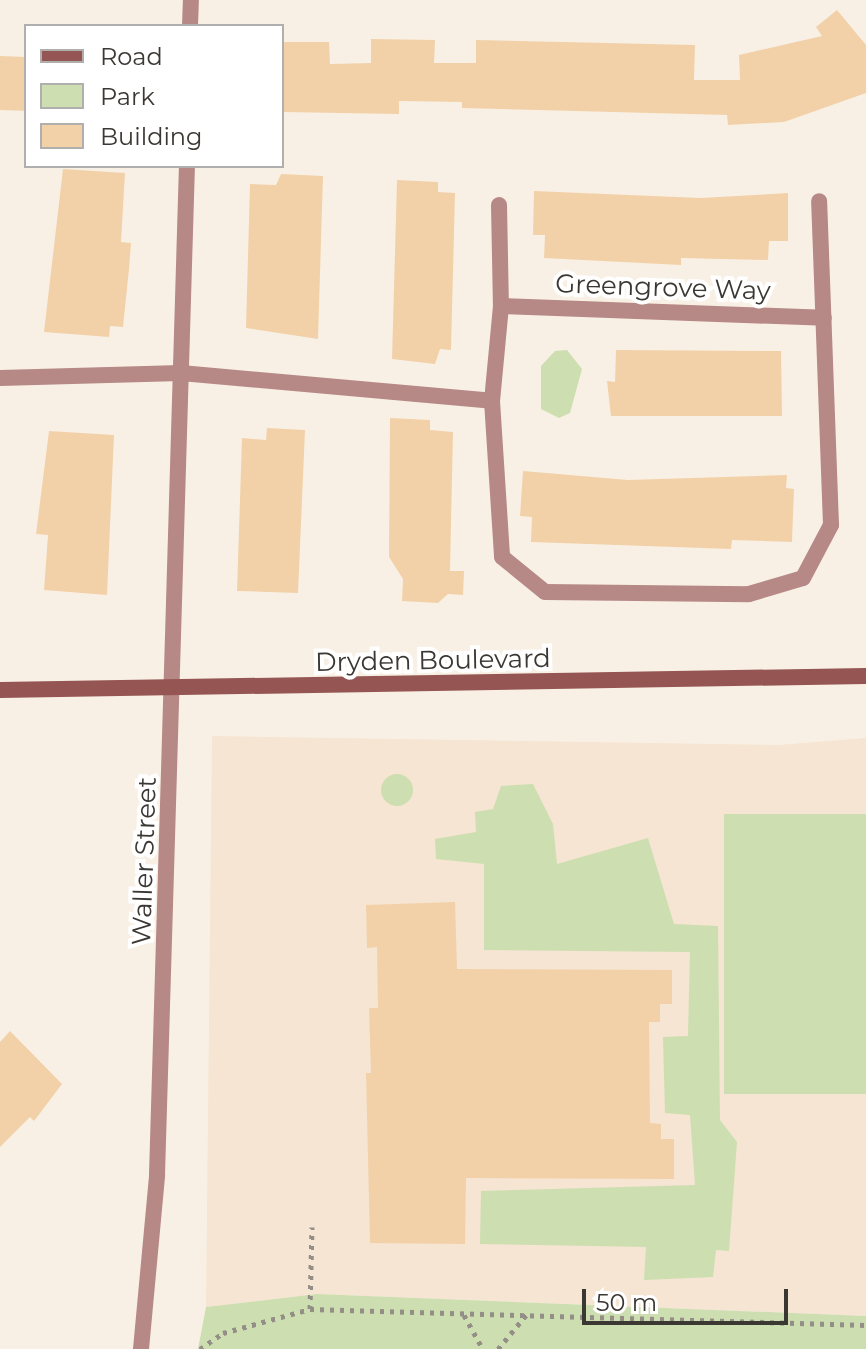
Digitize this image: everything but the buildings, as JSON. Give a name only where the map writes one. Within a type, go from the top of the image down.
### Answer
[{"type":"street","points":[[190,24],[191,0]]},
{"type":"street","name":"Waller Street","points":[[141,1349],[157,1175],[175,686],[187,168]]},
{"type":"street","points":[[499,205],[501,306],[492,401],[502,557],[545,592],[749,594],[803,578],[831,525],[819,201]]},
{"type":"street","name":"Greengrove Way","points":[[501,306],[824,318]]},
{"type":"street","points":[[0,378],[181,373],[492,401]]},
{"type":"street","name":"Dryden Boulevard","points":[[0,690],[866,676]]},
{"type":"path","points":[[310,1309],[312,1227]]},
{"type":"path","points":[[200,1349],[223,1333],[310,1309],[866,1325]]},
{"type":"path","points":[[498,1349],[527,1314]]},
{"type":"path","points":[[464,1315],[483,1349]]},
{"type":"shaded area","points":[[212,736],[778,745],[866,738],[866,1316],[317,1294],[206,1307]]},
{"type":"green space","points":[[567,350],[582,369],[570,413],[559,418],[541,409],[541,366],[555,351]]},
{"type":"green space","points":[[397,774],[408,779],[413,790],[408,801],[397,806],[386,801],[381,790],[386,779]]},
{"type":"green space","points":[[533,784],[553,824],[557,864],[648,838],[674,924],[718,926],[720,1120],[737,1142],[729,1251],[716,1250],[713,1277],[644,1280],[646,1247],[480,1244],[481,1191],[695,1185],[690,1115],[665,1113],[663,1037],[688,1036],[690,952],[484,950],[484,864],[436,859],[435,839],[476,832],[475,812],[493,809],[501,786]]},
{"type":"green space","points":[[724,814],[866,814],[866,1094],[724,1094]]},
{"type":"green space","points":[[317,1294],[866,1316],[866,1349],[198,1349],[206,1307]]}]
